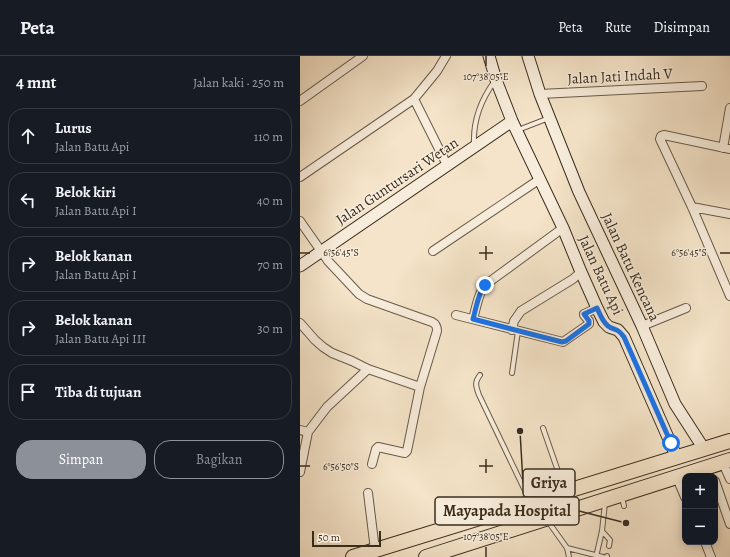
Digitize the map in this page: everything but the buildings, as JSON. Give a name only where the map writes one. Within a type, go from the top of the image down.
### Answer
[{"type":"highway","points":[[353,557],[730,441]]},
{"type":"highway","points":[[426,557],[449,552],[606,500],[623,501],[677,478],[719,466]]},
{"type":"street","points":[[300,101],[363,56]]},
{"type":"street","points":[[300,177],[414,99],[437,71],[446,56]]},
{"type":"street","name":"Jalan Batu Api","points":[[489,56],[496,80],[514,126],[563,228],[597,308],[604,322],[609,327],[618,330],[624,337],[677,458]]},
{"type":"street","name":"Jalan Batu Kencana","points":[[528,56],[540,94],[579,192],[642,326],[675,404],[704,449]]},
{"type":"street","name":"Jalan Jati Indah V","points":[[540,94],[702,86]]},
{"type":"street","points":[[414,99],[447,166]]},
{"type":"street","points":[[730,108],[726,149],[664,135],[661,136],[660,139],[692,207],[730,296]]},
{"type":"street","name":"Jalan Guntursari Wetan","points":[[300,266],[322,253],[474,147],[514,126]]},
{"type":"street","points":[[434,251],[540,179]]},
{"type":"street","points":[[692,207],[730,214]]},
{"type":"street","points":[[300,221],[328,261],[362,297],[437,326],[437,331],[420,386],[407,452],[405,453],[378,447],[376,449],[372,464]]},
{"type":"street","points":[[473,319],[482,288],[563,228]]},
{"type":"street","points":[[515,330],[514,321],[521,311],[573,279],[581,272]]},
{"type":"street","points":[[456,315],[563,342],[589,324],[589,321],[584,314],[597,308]]},
{"type":"street","points":[[642,326],[686,308]]},
{"type":"street","points":[[300,323],[315,340],[332,353],[352,361],[368,370],[420,386]]},
{"type":"street","points":[[300,472],[304,431],[327,407],[368,370]]},
{"type":"street","points":[[719,466],[730,479]]},
{"type":"street","points":[[677,478],[682,490]]},
{"type":"street","points":[[718,490],[730,524]]},
{"type":"street","points":[[368,493],[376,550]]},
{"type":"street","points":[[706,545],[711,557]]},
{"type":"lane","points":[[474,147],[477,116],[484,97],[496,80]]},
{"type":"lane","points":[[514,126],[549,118]]},
{"type":"lane","points":[[512,374],[515,330]]},
{"type":"lane","points":[[480,375],[476,380],[479,395],[537,500]]},
{"type":"lane","points":[[543,428],[560,477],[567,491]]},
{"type":"lane","points":[[537,500],[544,482],[560,477]]},
{"type":"lane","points":[[596,556],[602,531],[606,500]]},
{"type":"lane","points":[[546,519],[568,548],[569,557]]},
{"type":"lane","points":[[602,531],[610,540],[609,546]]},
{"type":"lane","points":[[568,548],[596,556],[606,557]]},
{"type":"place","name":"Griya","points":[[520,431]]},
{"type":"place","name":"Mayapada Hospital","points":[[626,523]]},
{"type":"route","points":[[485,285],[482,288],[473,319],[562,342],[566,341],[589,324],[589,321],[584,314],[597,308],[604,322],[609,327],[618,330],[624,337],[671,443]]}]
